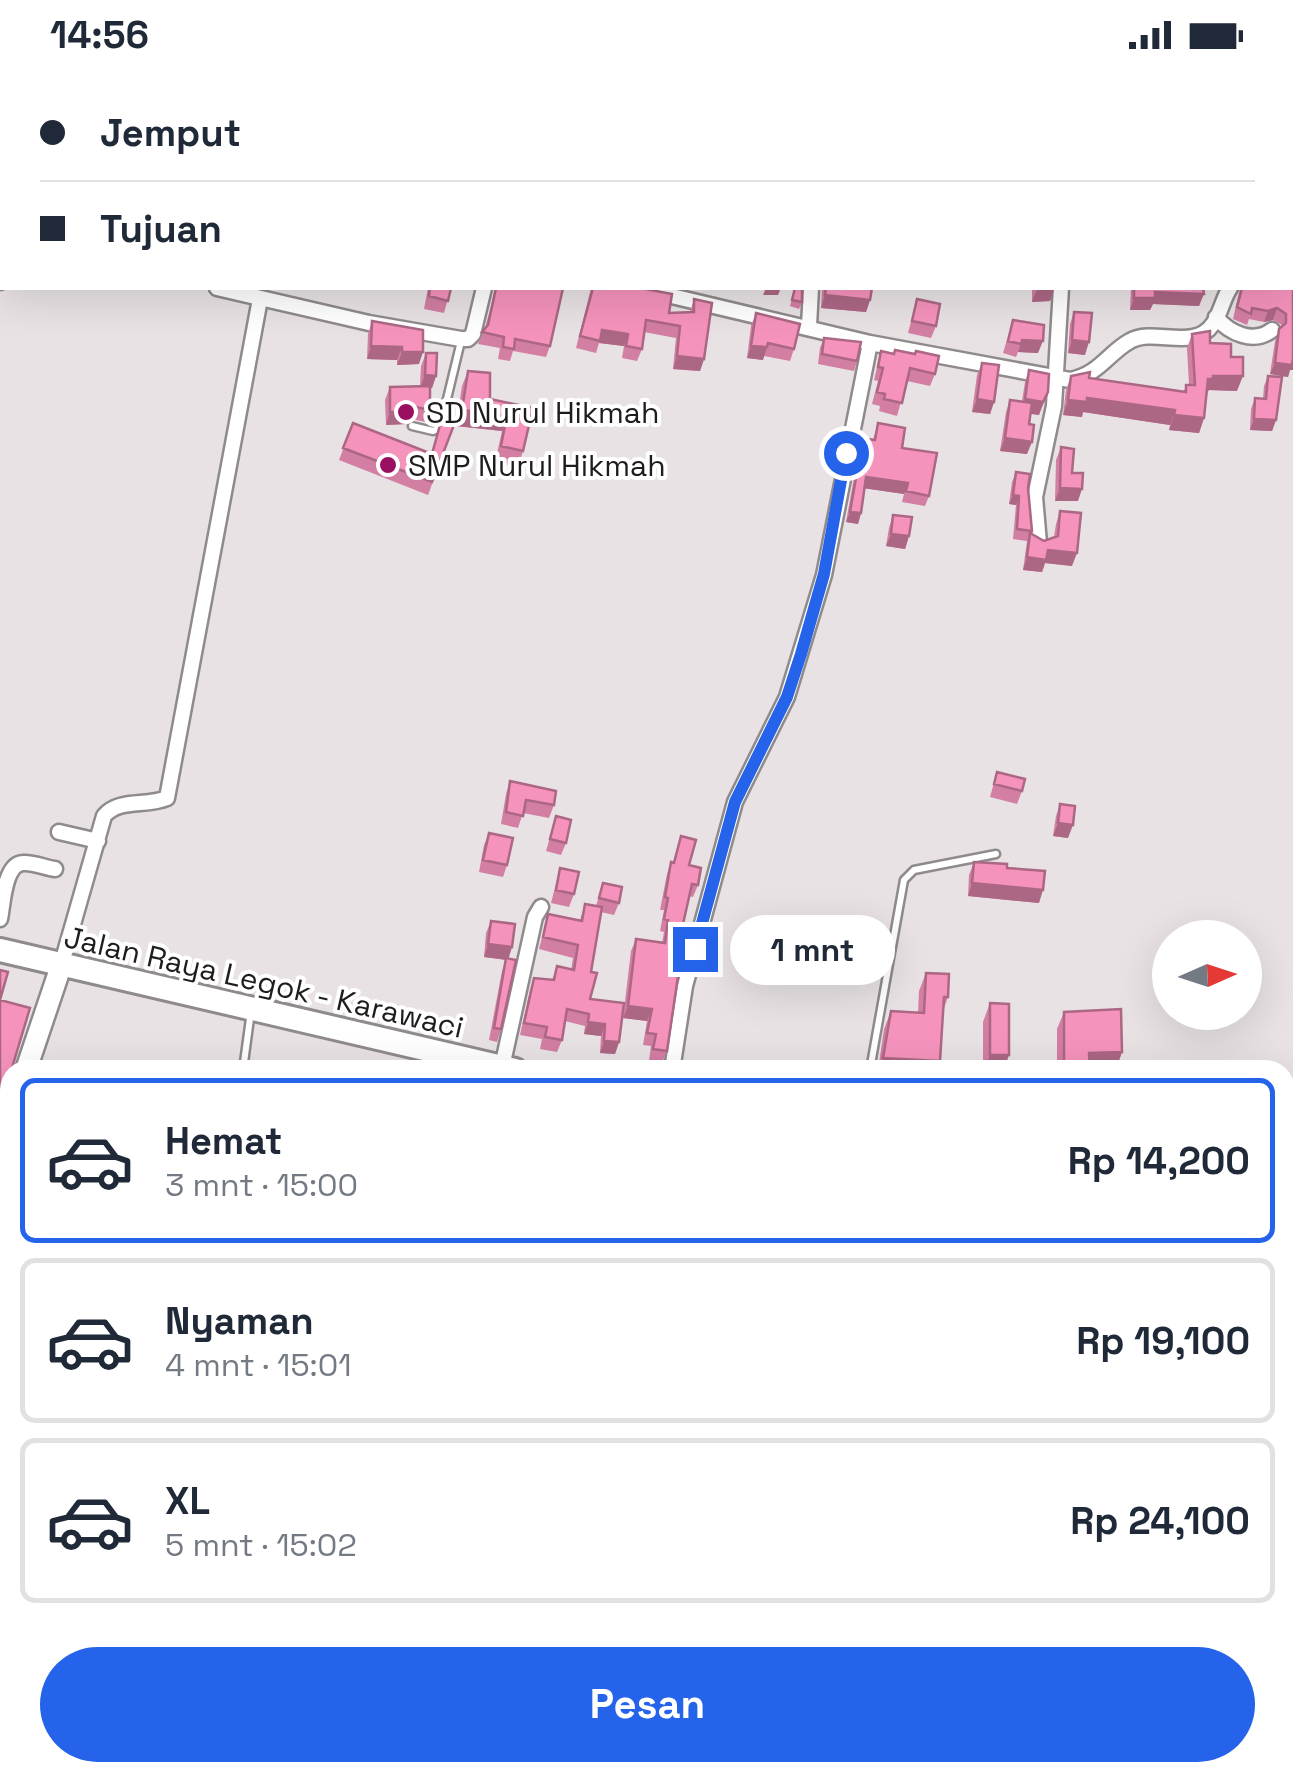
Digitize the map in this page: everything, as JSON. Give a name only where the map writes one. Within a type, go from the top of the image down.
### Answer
[{"type":"main road","name":"Jalan Raya Legok - Karawaci","points":[[0,950],[470,1060]]},
{"type":"street","points":[[29,1060],[104,816],[120,804],[155,803],[167,798],[254,294],[461,340],[474,334],[484,290]]},
{"type":"street","points":[[647,290],[870,342],[1079,378],[1112,358],[1128,341],[1199,334],[1212,326],[1223,290]]},
{"type":"street","points":[[809,326],[810,290]]},
{"type":"street","points":[[1039,543],[1035,497],[1050,435],[1061,290]]},
{"type":"street","points":[[1216,316],[1224,326],[1252,339],[1262,338],[1272,330]]},
{"type":"street","points":[[674,1060],[685,986],[735,802],[787,697],[824,574],[870,342]]},
{"type":"street","points":[[59,832],[98,841]]},
{"type":"street","points":[[0,919],[9,875],[15,866],[23,863],[55,870]]},
{"type":"street","points":[[510,1060],[526,950],[534,916],[541,907]]},
{"type":"lane","points":[[412,426],[433,431],[440,428],[461,340]]},
{"type":"lane","points":[[872,1060],[904,880],[914,870],[996,854]]},
{"type":"lane","points":[[244,1060],[252,1010]]},
{"type":"building","points":[[430,290],[451,290],[448,301],[429,296]]},
{"type":"building","points":[[496,290],[563,290],[550,346],[515,339],[514,349],[503,347],[504,337],[482,332],[488,325]]},
{"type":"building","points":[[592,290],[672,294],[669,313],[694,312],[694,299],[712,303],[704,359],[677,356],[680,326],[646,320],[642,349],[626,346],[628,334],[602,330],[600,341],[580,336]]},
{"type":"building","points":[[794,290],[802,290],[802,302],[792,300]]},
{"type":"building","points":[[826,290],[872,290],[870,300],[825,295]]},
{"type":"building","points":[[1134,290],[1203,290],[1204,294],[1155,292],[1155,298],[1134,298]]},
{"type":"building","points":[[1241,290],[1293,290],[1292,365],[1275,363],[1279,329],[1286,323],[1286,314],[1277,308],[1252,308],[1251,314],[1237,307]]},
{"type":"building","points":[[917,299],[940,304],[936,326],[912,321]]},
{"type":"building","points":[[1074,312],[1092,313],[1089,342],[1072,340]]},
{"type":"building","points":[[756,313],[800,324],[794,349],[768,343],[767,347],[751,346]]},
{"type":"building","points":[[1013,320],[1044,325],[1043,341],[1008,341]]},
{"type":"building","points":[[372,321],[423,330],[423,352],[371,346]]},
{"type":"building","points":[[1210,331],[1210,343],[1231,344],[1231,357],[1243,357],[1243,376],[1208,379],[1204,418],[1087,398],[1087,402],[1068,400],[1071,376],[1090,372],[1089,378],[1186,392],[1186,385],[1195,385],[1192,334]]},
{"type":"building","points":[[824,338],[861,342],[857,361],[822,354]]},
{"type":"building","points":[[895,350],[939,356],[935,374],[910,368],[902,403],[884,399],[885,394],[877,392],[883,368],[878,367],[881,351],[894,354]]},
{"type":"building","points":[[426,353],[437,353],[436,376],[425,375]]},
{"type":"building","points":[[982,363],[999,365],[994,402],[977,399]]},
{"type":"building","points":[[1029,370],[1049,374],[1043,402],[1025,399]]},
{"type":"building","points":[[468,371],[490,373],[490,399],[533,408],[523,451],[501,446],[507,415],[462,410]]},
{"type":"building","points":[[1268,376],[1282,377],[1276,420],[1254,419],[1255,398],[1266,399]]},
{"type":"building","points":[[430,386],[430,410],[416,407],[410,412],[390,412],[390,387]]},
{"type":"building","points":[[1010,400],[1032,403],[1032,442],[1005,438]]},
{"type":"building","points":[[353,423],[432,454],[440,425],[454,425],[432,482],[343,448]]},
{"type":"building","points":[[878,423],[905,428],[902,448],[937,453],[929,496],[906,491],[908,483],[866,477],[861,513],[850,512],[859,461],[865,462],[868,439],[875,440]]},
{"type":"building","points":[[1061,447],[1074,449],[1072,473],[1083,473],[1082,489],[1060,488]]},
{"type":"building","points":[[1016,472],[1030,474],[1032,531],[1017,529],[1019,496],[1013,495]]},
{"type":"building","points":[[1060,511],[1081,513],[1077,553],[1048,550],[1046,560],[1027,557],[1030,533],[1044,541],[1058,536]]},
{"type":"building","points":[[893,515],[912,517],[909,536],[891,534]]},
{"type":"building","points":[[997,772],[1025,779],[1022,791],[994,784]]},
{"type":"building","points":[[510,781],[556,791],[554,805],[526,800],[523,816],[506,812]]},
{"type":"building","points":[[1060,804],[1075,806],[1073,825],[1058,823]]},
{"type":"building","points":[[556,816],[571,820],[566,843],[550,839]]},
{"type":"building","points":[[489,833],[513,838],[507,865],[483,860]]},
{"type":"building","points":[[681,836],[696,840],[689,865],[701,868],[698,885],[692,884],[679,942],[683,942],[667,1051],[653,1049],[656,1034],[647,1033],[652,1009],[628,1006],[636,939],[665,943],[665,897],[671,862],[674,863]]},
{"type":"building","points":[[974,862],[1045,871],[1043,890],[972,883]]},
{"type":"building","points":[[560,868],[579,872],[574,894],[556,890]]},
{"type":"building","points":[[603,883],[622,887],[619,903],[599,898]]},
{"type":"building","points":[[585,904],[602,907],[591,972],[597,973],[590,999],[624,1003],[619,1042],[604,1041],[605,1024],[588,1022],[589,1014],[567,1009],[562,1040],[545,1037],[547,1027],[524,1023],[534,978],[554,980],[557,966],[574,970],[578,945],[543,937],[548,914],[582,921]]},
{"type":"building","points":[[491,921],[515,924],[512,947],[488,944]]},
{"type":"building","points":[[506,958],[516,960],[501,1029],[494,1028]]},
{"type":"building","points":[[0,970],[8,972],[0,1000]]},
{"type":"building","points":[[926,973],[949,974],[940,1060],[883,1058],[891,1011],[924,1013]]},
{"type":"building","points":[[0,1000],[30,1008],[14,1060],[0,1060]]},
{"type":"building","points":[[990,1003],[1009,1004],[1009,1055],[990,1055]]},
{"type":"building","points":[[1121,1009],[1122,1052],[1089,1053],[1089,1060],[1064,1060],[1064,1012]]},
{"type":"place","name":"SD Nurul Hikmah","points":[[406,412]]},
{"type":"place","name":"SMP Nurul Hikmah","points":[[388,465]]},
{"type":"route","points":[[695,949],[735,802],[787,697],[801,654],[824,574],[846,453]]}]
